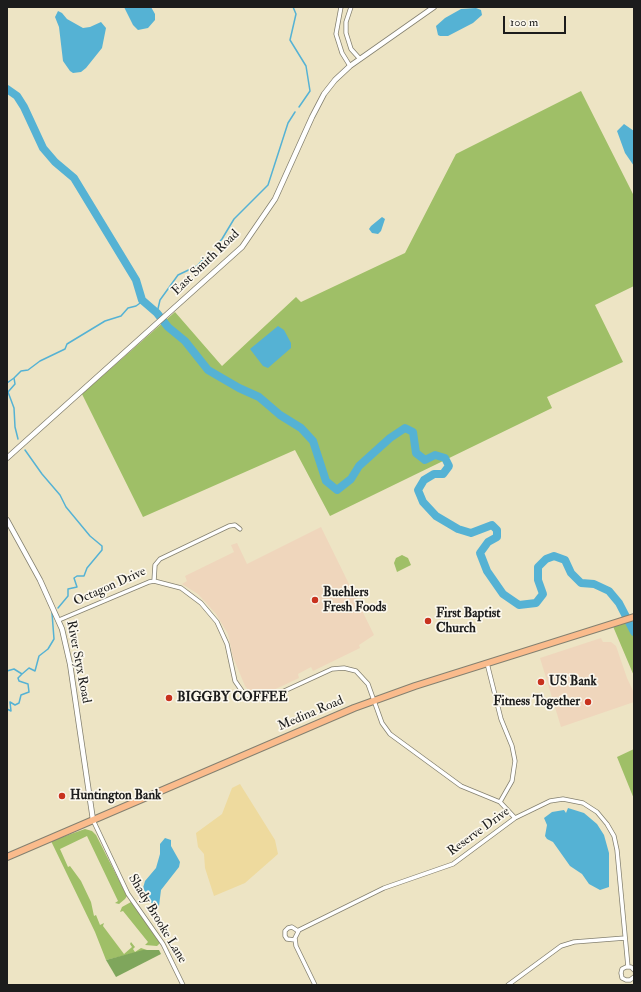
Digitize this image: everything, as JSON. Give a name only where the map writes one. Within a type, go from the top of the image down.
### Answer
[{"type":"highway","name":"Medina Road","points":[[7,857],[334,716],[487,663],[634,617]]},
{"type":"street","points":[[341,7],[336,34],[342,53],[350,66]]},
{"type":"street","points":[[351,7],[346,22],[346,33],[351,50],[360,59]]},
{"type":"street","name":"East Smith Road","points":[[7,458],[242,246],[256,229],[275,199],[324,94],[335,80],[350,66],[434,7]]},
{"type":"street","name":"River Styx Road","points":[[7,520],[40,580],[59,620],[70,664],[93,820]]},
{"type":"street","name":"Octagon Drive","points":[[59,620],[140,584],[154,580],[155,565],[160,559],[229,526],[235,525],[240,529]]},
{"type":"street","points":[[154,580],[183,589],[213,615],[221,629],[226,644],[234,681],[240,690],[249,697],[269,698],[339,668],[356,671],[363,677],[375,701],[382,723],[394,738],[461,786],[500,802],[515,818]]},
{"type":"street","points":[[487,663],[501,719],[512,746],[515,761],[512,781],[500,802]]},
{"type":"street","name":"Reserve Drive","points":[[298,931],[384,888],[453,864],[515,818],[550,801],[563,799],[583,803],[602,817],[611,830],[616,843],[628,967],[621,971],[622,978],[628,981],[634,977]]},
{"type":"street","name":"Shady Brooke Lane","points":[[93,820],[128,894],[163,944],[184,985]]},
{"type":"street","points":[[295,939],[288,939],[285,936],[285,931],[292,926],[298,931],[295,939],[296,946],[315,985]]},
{"type":"street","points":[[508,985],[561,946],[574,942],[625,938]]},
{"type":"street","points":[[628,967],[634,970]]},
{"type":"shaded area","points":[[321,527],[374,635],[359,645],[360,648],[313,671],[311,667],[298,674],[299,678],[263,695],[256,694],[249,691],[245,686],[233,657],[228,634],[216,614],[198,594],[182,584],[187,581],[185,576],[234,552],[231,545],[237,543],[247,564]]},
{"type":"shaded area","points":[[601,638],[603,642],[611,642],[616,646],[634,693],[634,702],[561,727],[540,658]]},
{"type":"green space","points":[[581,91],[634,196],[634,286],[595,305],[623,362],[547,397],[552,408],[330,516],[295,450],[143,517],[82,394],[175,312],[222,366],[296,297],[301,302],[405,253],[456,154]]},
{"type":"green space","points":[[402,555],[408,558],[411,565],[397,572],[394,563],[396,558]]},
{"type":"green space","points":[[634,617],[634,676],[612,624]]},
{"type":"green space","points":[[634,749],[634,799],[617,757]]},
{"type":"green space","points":[[85,829],[92,831],[96,835],[127,896],[119,904],[115,903],[118,901],[87,836],[60,849],[68,867],[70,866],[81,881],[91,902],[94,916],[96,915],[100,925],[104,923],[103,926],[124,954],[132,947],[130,944],[131,942],[135,947],[133,949],[135,952],[141,948],[147,950],[106,960],[95,932],[51,841]]},
{"type":"green space","points":[[131,902],[160,943],[157,946],[145,945],[148,942],[123,911],[120,912],[122,907]]},
{"type":"green space","points":[[143,950],[159,950],[161,954],[116,977],[106,960]]},
{"type":"sand","points":[[240,784],[275,840],[278,854],[245,883],[214,896],[205,868],[204,854],[198,847],[196,833],[222,814],[232,788]]},
{"type":"water","points":[[124,7],[151,7],[155,14],[155,20],[148,28],[138,30],[133,25]]},
{"type":"water","points":[[476,8],[481,10],[482,15],[473,23],[448,36],[438,35],[436,26],[445,18],[461,9]]},
{"type":"water","points":[[58,11],[67,19],[83,28],[90,27],[101,22],[106,28],[102,48],[81,72],[73,73],[63,61],[59,27],[55,17]]},
{"type":"water","points":[[624,124],[634,131],[634,166],[625,153],[617,131]]},
{"type":"water","points":[[382,217],[385,219],[381,231],[378,234],[372,233],[369,229]]},
{"type":"water","points":[[278,326],[284,330],[291,343],[291,348],[268,368],[263,366],[250,349]]},
{"type":"water","points":[[568,808],[584,813],[597,824],[604,835],[609,853],[609,887],[600,890],[589,884],[582,874],[570,866],[553,842],[545,836],[547,825],[544,818],[552,812],[564,810],[566,813]]},
{"type":"water","points":[[165,838],[171,840],[171,846],[180,862],[179,867],[161,890],[159,906],[155,909],[143,888],[145,881],[156,868],[160,854],[160,844]]},
{"type":"waterway","points":[[293,7],[296,14],[290,40],[306,66],[310,91],[299,107]]},
{"type":"waterway","points":[[7,89],[17,96],[24,107],[43,148],[55,162],[74,178],[136,280],[142,300],[157,313],[168,327],[185,341],[208,370],[239,388],[259,397],[280,415],[301,428],[313,441],[326,481],[337,490],[351,479],[359,466],[390,438],[405,428],[413,432],[416,453],[425,460],[435,455],[445,458],[449,466],[443,474],[434,474],[424,480],[418,490],[423,502],[436,516],[458,529],[471,533],[492,525],[497,530],[497,537],[488,542],[480,553],[487,571],[503,594],[519,605],[536,603],[543,594],[538,580],[538,567],[546,559],[554,556],[565,560],[571,573],[581,583],[594,584],[609,591],[619,603],[634,632]]},
{"type":"waterway","points":[[215,247],[222,239],[234,219],[268,185],[288,123],[295,112]]},
{"type":"waterway","points":[[157,313],[160,300],[178,275],[197,266],[210,252]]},
{"type":"waterway","points":[[18,439],[15,427],[14,408],[8,392],[15,384],[14,378],[21,371],[28,370],[40,361],[65,349],[67,344],[105,321],[121,316],[128,308],[136,306],[143,301]]},
{"type":"waterway","points":[[7,383],[14,378]]},
{"type":"waterway","points":[[25,450],[42,474],[60,495],[66,507],[90,536],[102,546],[102,550],[87,568],[84,576],[77,576],[74,578],[77,587],[68,589],[68,596],[58,608]]},
{"type":"waterway","points":[[7,671],[14,669],[22,674],[29,668],[35,671],[39,656],[48,649],[54,639],[52,613]]},
{"type":"waterway","points":[[7,709],[11,711],[10,702],[15,705],[19,703],[21,695],[29,692],[28,684],[19,681],[18,678],[22,674]]},
{"type":"place","name":"Buehlers Fresh Foods","points":[[315,600]]},
{"type":"place","name":"First Baptist Church","points":[[428,621]]},
{"type":"place","name":"US Bank","points":[[541,682]]},
{"type":"place","name":"BIGGBY COFFEE","points":[[169,698]]},
{"type":"place","name":"Fitness Together","points":[[588,702]]},
{"type":"place","name":"Huntington Bank","points":[[62,796]]}]
